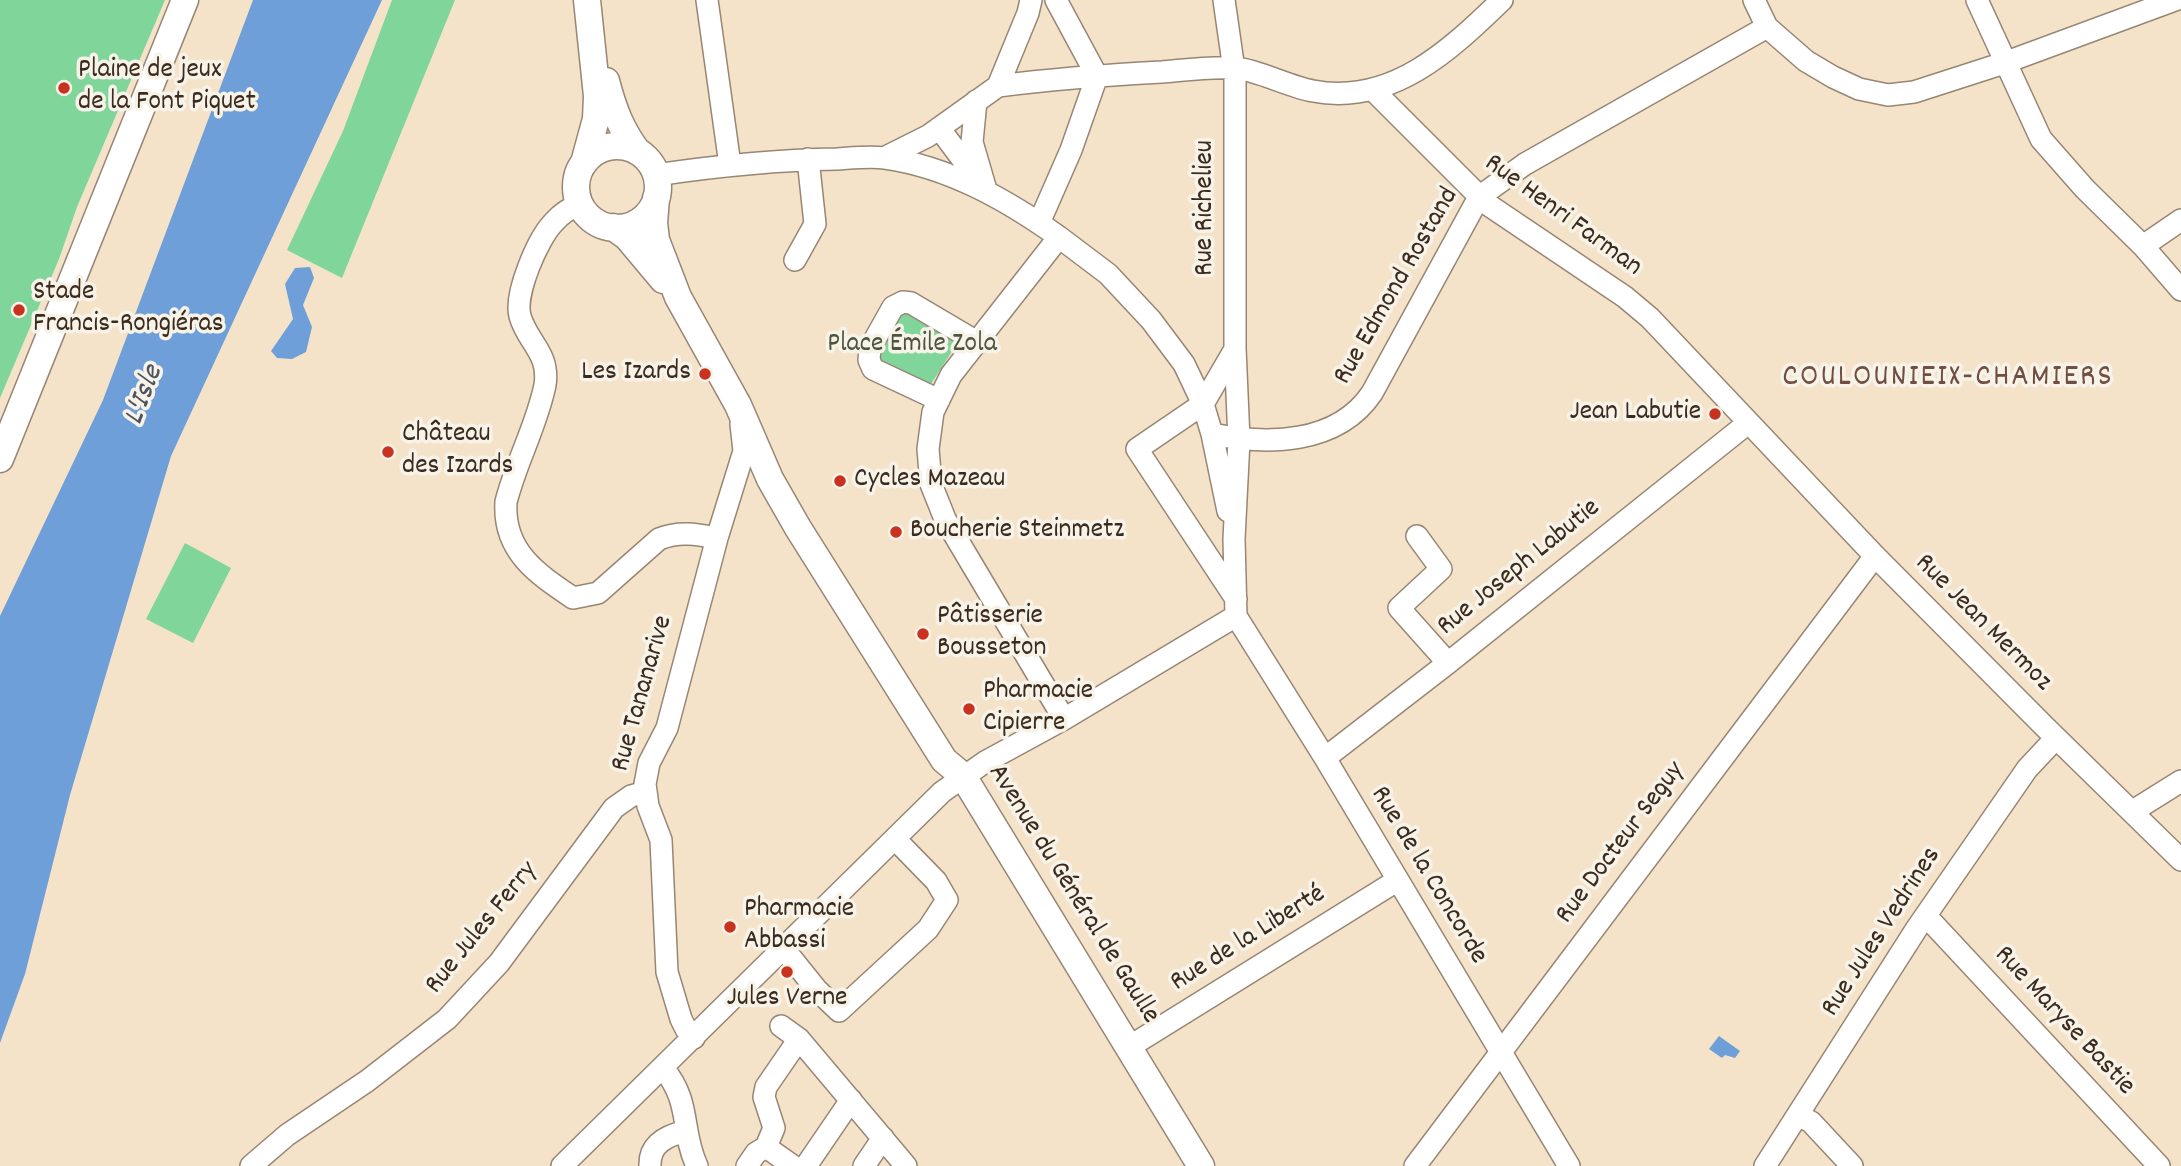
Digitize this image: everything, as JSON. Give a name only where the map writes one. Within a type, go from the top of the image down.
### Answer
[{"type":"main road","points":[[0,459],[185,0]]},
{"type":"main road","points":[[587,6],[616,117],[624,134],[646,158],[656,186],[656,240],[678,297],[738,405]]},
{"type":"main road","points":[[587,6],[597,96],[596,119],[576,183],[580,204],[594,220],[627,237],[678,297]]},
{"type":"main road","points":[[584,163],[592,154],[603,148],[627,147],[639,152]]},
{"type":"main road","points":[[614,228],[640,220],[650,211],[656,186]]},
{"type":"main road","name":"Avenue du Général de Gaulle","points":[[738,405],[779,465],[957,751],[963,776],[1201,1166]]},
{"type":"street","points":[[707,0],[730,165]]},
{"type":"street","points":[[998,86],[1031,0]]},
{"type":"street","points":[[1039,223],[1071,150],[1097,76],[1056,0]]},
{"type":"street","name":"Rue Richelieu","points":[[1224,0],[1234,68],[1239,440],[1234,539]]},
{"type":"street","points":[[884,158],[939,128],[998,86],[1097,76],[1234,68],[1314,92],[1347,93],[1372,89],[1406,78],[1432,62],[1502,0]]},
{"type":"street","points":[[1754,0],[1767,27],[1806,61],[1859,89],[1888,95],[1914,92],[2004,63],[2175,0]]},
{"type":"street","points":[[1976,0],[2041,139],[2181,290]]},
{"type":"street","name":"Rue Edmond Rostand","points":[[1212,435],[1239,440],[1292,439],[1324,431],[1349,420],[1363,406],[1479,197],[1525,164],[1767,27]]},
{"type":"street","name":"Rue Henri Farman","points":[[1372,89],[1479,197],[1642,311],[1748,423]]},
{"type":"street","points":[[976,102],[972,142],[986,190]]},
{"type":"street","points":[[939,128],[986,190]]},
{"type":"street","points":[[562,1166],[942,792],[963,776],[1064,719],[1236,607],[1234,539],[1212,435],[1203,404],[1184,364],[1151,320],[1108,274],[1059,237],[986,190],[937,171],[884,158],[808,159],[730,165],[656,186]]},
{"type":"street","points":[[795,260],[815,224],[808,159]]},
{"type":"street","points":[[580,204],[568,209],[552,223],[540,244],[519,299],[519,313],[524,327],[540,349],[543,358],[545,383],[510,485],[505,515],[509,534],[522,556],[542,576],[573,597],[598,593],[659,539],[671,534],[698,534],[716,538]]},
{"type":"street","points":[[2143,246],[2181,220]]},
{"type":"street","points":[[1059,237],[951,375],[933,412],[928,449],[931,484],[945,519],[1064,719]]},
{"type":"street","points":[[939,401],[873,369],[869,360],[870,348],[893,307],[903,302],[911,303],[977,342]]},
{"type":"street","points":[[1203,404],[1236,348]]},
{"type":"street","name":"Rue de la Concorde","points":[[1203,404],[1137,449],[1236,607],[1499,1053],[1569,1166]]},
{"type":"street","name":"Rue Tananarive","points":[[694,1038],[681,1019],[667,972],[661,839],[645,792],[649,763],[667,729],[716,538],[744,451],[738,405]]},
{"type":"street","name":"Rue Jean Mermoz","points":[[1748,423],[1875,556],[2181,860]]},
{"type":"street","name":"Rue Joseph Labutie","points":[[1325,758],[1748,423]]},
{"type":"street","points":[[1417,536],[1441,569],[1399,608],[1448,663]]},
{"type":"street","name":"Rue Docteur Seguy","points":[[1415,1166],[1875,556]]},
{"type":"street","name":"Rue Jules Vedrines","points":[[1765,1166],[1926,916],[2027,769],[2056,738]]},
{"type":"street","points":[[2133,811],[2181,781]]},
{"type":"street","name":"Rue Jules Ferry","points":[[251,1166],[287,1135],[367,1081],[447,1019],[499,963],[614,808],[631,796],[645,792]]},
{"type":"street","points":[[784,949],[817,990],[839,1011],[928,929],[947,900],[936,881],[895,839]]},
{"type":"street","name":"Rue de la Liberté","points":[[1129,1047],[1398,880]]},
{"type":"street","name":"Rue Maryse Bastie","points":[[1926,916],[2159,1166]]},
{"type":"street","points":[[781,1026],[799,1039],[906,1166]]},
{"type":"street","points":[[747,1166],[756,1153],[766,1147],[774,1128],[764,1097],[766,1087],[799,1039]]},
{"type":"street","points":[[663,1068],[677,1086],[681,1097],[691,1154],[697,1166]]},
{"type":"street","points":[[806,1166],[851,1100]]},
{"type":"street","points":[[1798,1115],[1811,1122],[1852,1166]]},
{"type":"street","points":[[650,1166],[658,1143],[666,1136],[687,1131]]},
{"type":"street","points":[[864,1166],[883,1138]]},
{"type":"street","points":[[766,1147],[793,1166]]},
{"type":"green space","name":"Plaine de jeux de la Font Piquet","points":[[0,0],[165,0],[0,398]]},
{"type":"green space","points":[[392,0],[455,0],[342,278],[287,250],[343,131]]},
{"type":"green space","name":"Place Émile Zola","points":[[912,311],[960,339],[929,387],[876,359],[891,315]]},
{"type":"green space","points":[[185,543],[231,568],[193,643],[146,619]]},
{"type":"water","name":"L'Isle","points":[[253,0],[382,0],[171,456],[70,795],[25,974],[0,1043],[0,616],[103,400]]},
{"type":"water","points":[[310,267],[314,278],[303,305],[312,327],[306,352],[292,359],[277,358],[271,351],[293,319],[285,284],[295,268]]},
{"type":"water","points":[[1719,1036],[1740,1051],[1735,1058],[1725,1055],[1722,1058],[1709,1049]]},
{"type":"place","name":"Plaine de jeux de la Font Piquet","points":[[64,88]]},
{"type":"place","name":"Stade Francis-Rongiéras","points":[[19,310]]},
{"type":"place","name":"Les Izards","points":[[705,374]]},
{"type":"place","name":"Jean Labutie","points":[[1715,414]]},
{"type":"place","name":"Château des Izards","points":[[388,452]]},
{"type":"place","name":"Cycles Mazeau","points":[[840,481]]},
{"type":"place","name":"Boucherie Steinmetz","points":[[896,532]]},
{"type":"place","name":"Pâtisserie Bousseton","points":[[923,634]]},
{"type":"place","name":"Pharmacie Cipierre","points":[[969,709]]},
{"type":"place","name":"Pharmacie Abbassi","points":[[730,927]]},
{"type":"place","name":"Jules Verne","points":[[787,972]]},
{"type":"district","name":"COULOUNIEIX-CHAMIERS","points":[[1948,380]]}]
